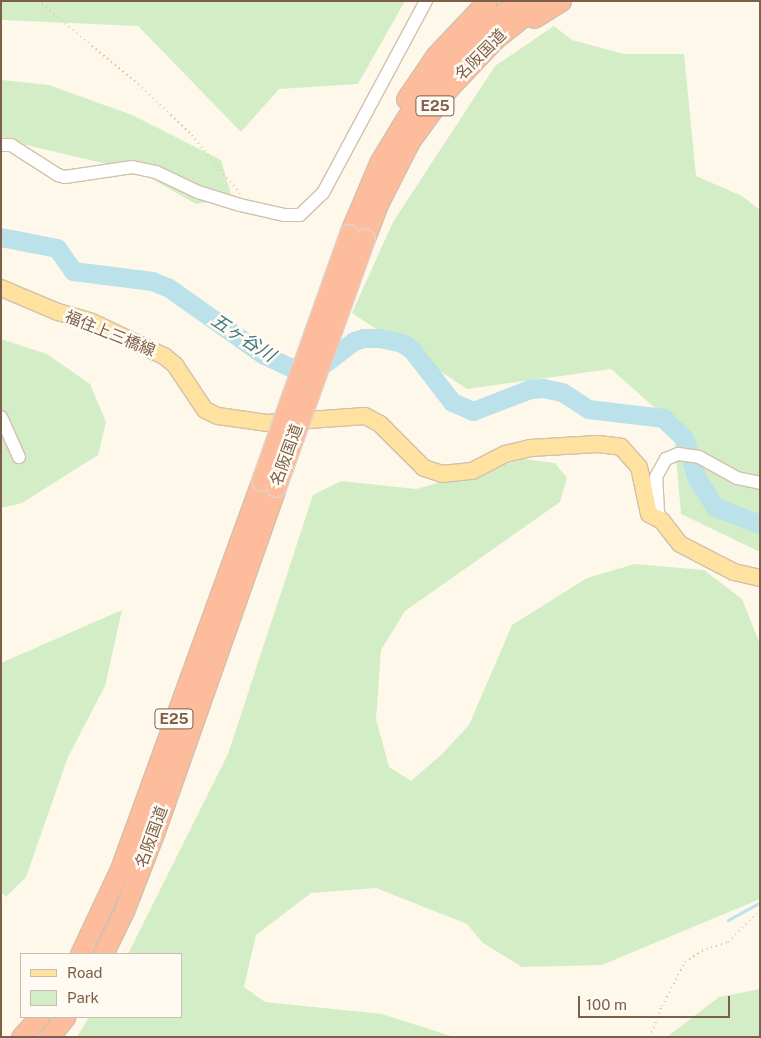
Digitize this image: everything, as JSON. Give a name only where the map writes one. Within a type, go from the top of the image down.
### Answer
[{"type":"highway","points":[[362,198],[381,150],[406,98],[436,55],[487,1]]},
{"type":"highway","name":"名阪国道","points":[[357,236],[362,198],[380,161],[413,107],[459,52],[516,1]]},
{"type":"highway","name":"名阪国道","points":[[103,953],[124,911],[155,831],[269,484],[357,236],[410,141],[447,90],[495,39],[543,1]]},
{"type":"highway","points":[[394,170],[428,119],[469,73],[522,27],[561,1]]},
{"type":"highway","name":"名阪国道","points":[[80,953],[120,868],[269,484]]},
{"type":"highway","points":[[21,1037],[38,1018]]},
{"type":"highway","points":[[49,1037],[64,1018]]},
{"type":"main road","name":"福住上三橋線","points":[[1,288],[101,326],[164,356],[174,366],[205,410],[218,416],[267,423],[365,416],[380,424],[424,468],[442,474],[472,471],[505,454],[530,448],[598,444],[621,447],[639,467],[649,514],[662,521],[680,544],[734,572],[760,578]]},
{"type":"street","points":[[1,145],[11,145],[58,175],[65,177],[132,167],[156,172],[198,192],[249,207],[293,217],[315,204],[346,153],[426,1]]},
{"type":"street","points":[[1,418],[19,458]]},
{"type":"street","points":[[662,521],[658,512],[656,477],[666,459],[678,454],[699,457],[737,478],[760,483]]},
{"type":"path","points":[[38,1],[138,84],[192,135],[229,176],[249,207]]},
{"type":"path","points":[[650,1037],[662,1006],[685,962],[702,951],[728,942],[760,910]]},
{"type":"green space","points":[[1,1],[405,1],[358,84],[279,89],[241,132],[138,26],[1,20]]},
{"type":"green space","points":[[554,26],[572,40],[624,54],[684,54],[696,176],[742,196],[760,210],[760,552],[681,514],[673,424],[611,369],[467,389],[352,313],[393,222],[495,66]]},
{"type":"green space","points":[[1,80],[49,85],[132,115],[221,160],[232,198],[196,204],[152,179],[120,167],[26,145],[1,143]]},
{"type":"green space","points":[[1,339],[47,354],[90,384],[106,422],[98,455],[22,503],[1,508]]},
{"type":"green space","points":[[524,459],[555,463],[567,478],[560,502],[405,611],[381,650],[376,719],[389,767],[411,781],[442,754],[469,725],[512,625],[587,578],[635,564],[704,570],[742,599],[760,644],[760,899],[602,965],[522,967],[483,943],[467,924],[376,888],[311,893],[256,935],[244,987],[265,1002],[382,1014],[454,1037],[77,1037],[88,1018],[182,1018],[182,953],[128,953],[228,754],[313,495],[341,481],[416,489]]},
{"type":"green space","points":[[122,610],[105,686],[68,757],[26,877],[6,897],[1,892],[1,663]]},
{"type":"green space","points":[[760,989],[760,1037],[667,1037],[719,997]]},
{"type":"waterway","name":"五ヶ谷川","points":[[1,237],[57,248],[73,271],[152,281],[169,288],[264,355],[290,367],[317,369],[354,341],[363,338],[379,338],[402,343],[412,350],[452,402],[473,411],[530,389],[543,388],[562,392],[588,409],[663,418],[684,438],[697,479],[715,507],[760,524]]},
{"type":"waterway","points":[[728,920],[760,902]]}]
